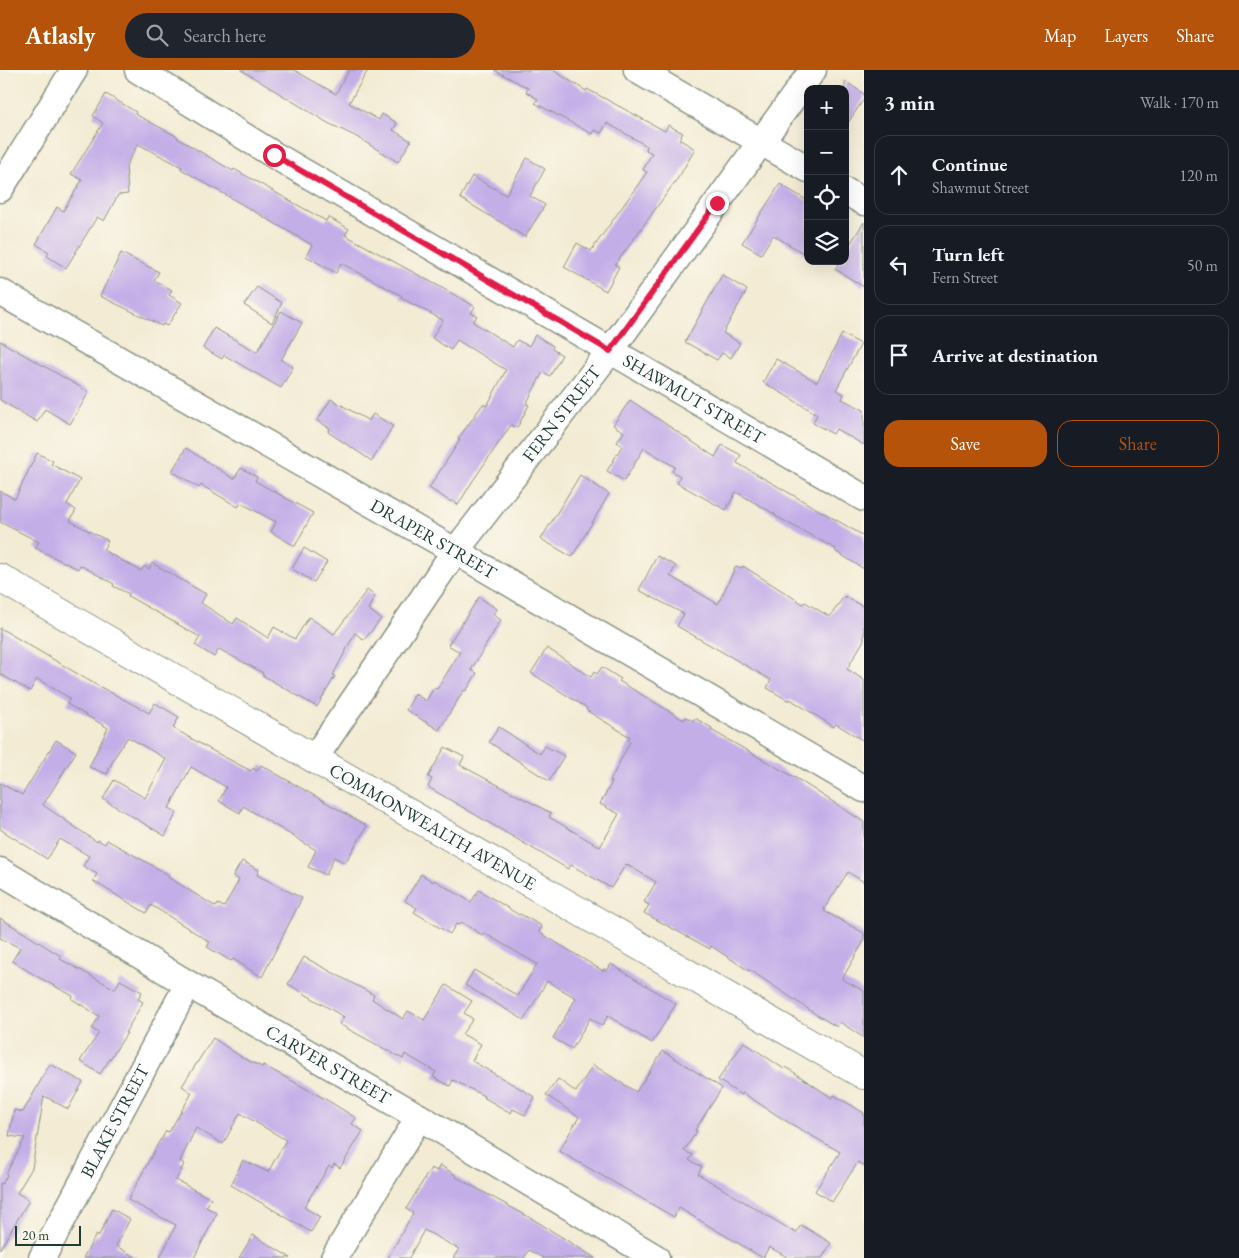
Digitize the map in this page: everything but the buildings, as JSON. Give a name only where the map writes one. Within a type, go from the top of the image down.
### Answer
[{"type":"street","points":[[0,189],[74,70]]},
{"type":"street","name":"SHAWMUT STREET","points":[[138,70],[274,155],[864,498]]},
{"type":"street","points":[[637,70],[804,167]]},
{"type":"street","name":"FERN STREET","points":[[314,759],[456,551],[610,351],[813,70]]},
{"type":"street","points":[[849,193],[864,202]]},
{"type":"street","name":"DRAPER STREET","points":[[0,292],[456,551],[864,789]]},
{"type":"street","name":"COMMONWEALTH AVENUE","points":[[0,578],[864,1075]]},
{"type":"street","name":"CARVER STREET","points":[[0,871],[188,984],[419,1117],[625,1251],[656,1258]]},
{"type":"street","name":"BLAKE STREET","points":[[42,1258],[188,984]]},
{"type":"street","points":[[334,1258],[419,1117]]},
{"type":"route","points":[[274,155],[610,351],[717,203]]}]
